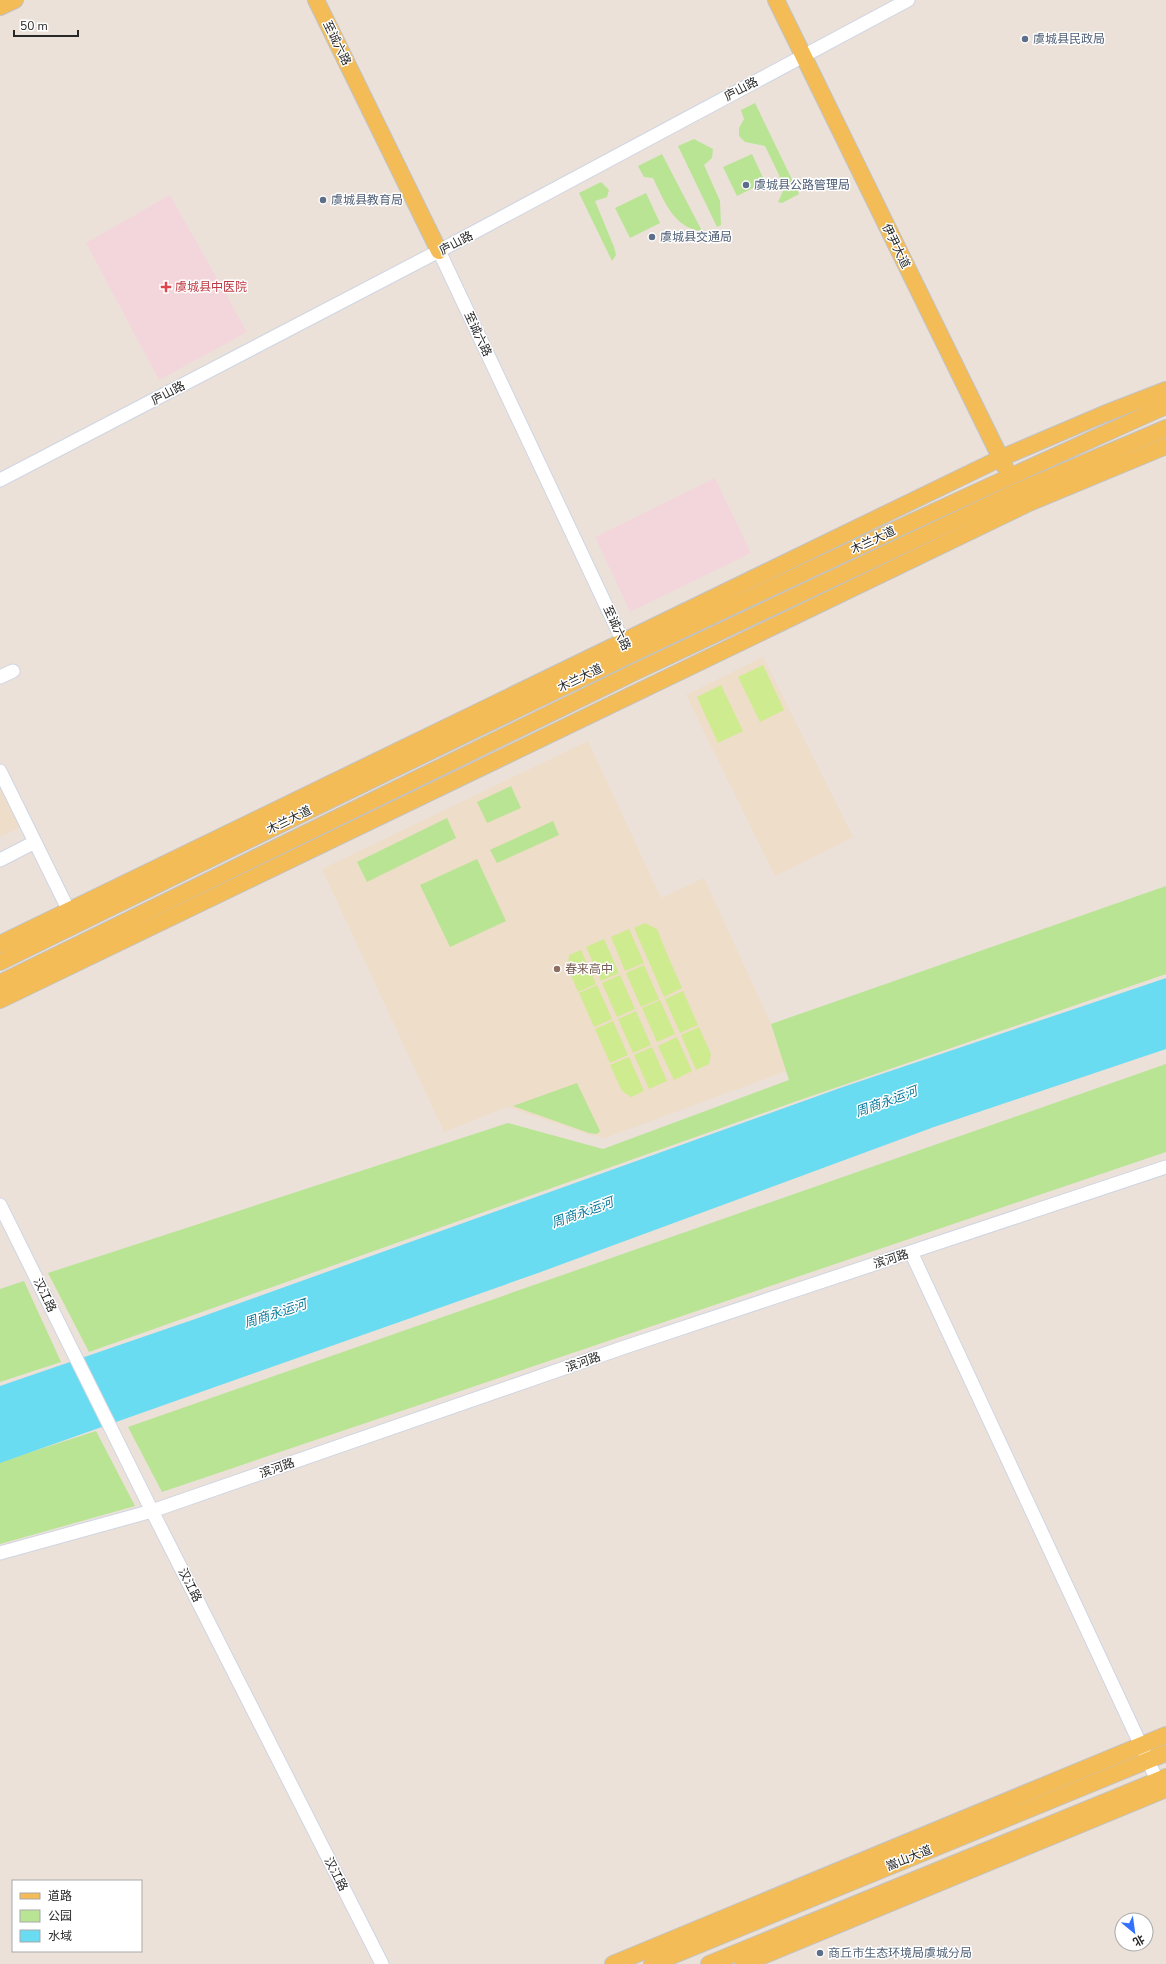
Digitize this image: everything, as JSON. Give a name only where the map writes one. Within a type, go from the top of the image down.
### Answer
[{"type":"main road","points":[[0,7],[15,0]]},
{"type":"main road","name":"至诚六路","points":[[316,0],[439,251]]},
{"type":"main road","name":"伊尹大道","points":[[776,0],[802,56],[1018,491]]},
{"type":"main road","points":[[0,944],[626,648],[1001,458],[1104,414],[1166,390]]},
{"type":"main road","name":"木兰大道","points":[[0,962],[468,732],[626,648],[1166,406]]},
{"type":"main road","name":"木兰大道","points":[[0,983],[479,750],[637,671],[1018,491],[1166,428]]},
{"type":"main road","points":[[0,1000],[1029,503],[1166,446]]},
{"type":"main road","points":[[613,1964],[1166,1735]]},
{"type":"main road","name":"嵩山大道","points":[[652,1964],[1166,1753]]},
{"type":"main road","name":"嵩山大道","points":[[709,1964],[757,1956],[1163,1782]]},
{"type":"main road","points":[[743,1964],[757,1956]]},
{"type":"street","name":"庐山路","points":[[0,480],[439,251],[908,0]]},
{"type":"street","name":"至诚六路","points":[[439,251],[637,671]]},
{"type":"street","points":[[0,677],[13,671]]},
{"type":"street","points":[[0,771],[69,911]]},
{"type":"street","points":[[0,860],[35,842]]},
{"type":"street","name":"滨河路","points":[[0,1553],[152,1511],[622,1348],[1166,1167]]},
{"type":"street","name":"汉江路","points":[[0,1205],[152,1511],[382,1964]]},
{"type":"street","points":[[911,1252],[1149,1760],[1163,1782]]},
{"type":"street","points":[[748,1924],[757,1956]]},
{"type":"shaded area","name":"虞城县中医院","points":[[170,195],[247,332],[159,380],[86,243]]},
{"type":"shaded area","points":[[715,478],[751,553],[630,612],[595,537]]},
{"type":"shaded area","points":[[763,657],[853,837],[775,876],[686,695]]},
{"type":"shaded area","name":"春来高中","points":[[588,741],[661,898],[704,878],[771,1024],[786,1071],[605,1138],[587,1134],[507,1107],[444,1132],[322,869]]},
{"type":"shaded area","points":[[0,775],[25,825],[0,837]]},
{"type":"green space","points":[[755,103],[799,194],[782,203],[778,202],[783,191],[779,175],[765,146],[745,142],[739,136],[739,128],[744,119],[741,110]]},
{"type":"green space","points":[[694,139],[713,149],[712,158],[704,165],[720,201],[721,225],[717,227],[678,146]]},
{"type":"green space","points":[[662,154],[702,231],[692,229],[677,219],[666,204],[653,178],[644,177],[638,166]]},
{"type":"green space","points":[[752,154],[765,182],[737,196],[723,167]]},
{"type":"green space","points":[[601,182],[609,190],[607,197],[595,201],[614,247],[616,255],[612,261],[579,193]]},
{"type":"green space","points":[[646,193],[660,223],[630,238],[615,208]]},
{"type":"green space","points":[[763,665],[784,710],[760,722],[738,677]]},
{"type":"green space","points":[[721,685],[743,731],[718,743],[697,697]]},
{"type":"green space","points":[[511,786],[521,808],[487,823],[477,802]]},
{"type":"green space","points":[[447,818],[456,838],[367,882],[357,862]]},
{"type":"green space","points":[[553,821],[559,835],[497,863],[490,850]]},
{"type":"green space","points":[[477,859],[506,921],[450,947],[420,885]]},
{"type":"green space","points":[[1166,886],[1166,974],[797,1101],[89,1352],[48,1273],[508,1123],[603,1149],[789,1080],[771,1024]]},
{"type":"green space","points":[[645,923],[657,929],[667,954],[649,962],[634,928]]},
{"type":"green space","points":[[629,929],[644,963],[625,971],[611,937]]},
{"type":"green space","points":[[604,939],[619,973],[601,981],[586,947]]},
{"type":"green space","points":[[581,950],[596,984],[578,992],[568,968],[569,955]]},
{"type":"green space","points":[[667,954],[682,988],[664,997],[649,962]]},
{"type":"green space","points":[[644,965],[659,999],[641,1007],[626,973]]},
{"type":"green space","points":[[620,975],[635,1009],[617,1017],[602,983]]},
{"type":"green space","points":[[597,985],[612,1019],[594,1027],[579,993]]},
{"type":"green space","points":[[683,991],[698,1025],[680,1033],[665,999]]},
{"type":"green space","points":[[660,1000],[675,1034],[657,1042],[642,1008]]},
{"type":"green space","points":[[636,1011],[651,1045],[633,1053],[618,1019]]},
{"type":"green space","points":[[613,1021],[628,1055],[610,1063],[595,1029]]},
{"type":"green space","points":[[699,1027],[711,1054],[709,1064],[696,1070],[681,1035]]},
{"type":"green space","points":[[677,1037],[692,1071],[674,1080],[658,1046]]},
{"type":"green space","points":[[652,1047],[667,1081],[649,1089],[634,1055]]},
{"type":"green space","points":[[629,1057],[644,1091],[631,1097],[622,1091],[610,1065]]},
{"type":"green space","points":[[1166,1064],[1166,1152],[162,1492],[128,1427]]},
{"type":"green space","points":[[577,1083],[600,1131],[597,1134],[589,1133],[513,1106]]},
{"type":"green space","points":[[24,1281],[61,1362],[0,1382],[0,1289]]},
{"type":"green space","points":[[96,1431],[135,1506],[0,1544],[0,1462]]},
{"type":"water","name":"周商永运河","points":[[1166,978],[1166,1049],[934,1127],[538,1273],[0,1463],[0,1386],[198,1318],[840,1088]]},
{"type":"place","name":"虞城县民政局","points":[[1025,39]]},
{"type":"place","name":"虞城县公路管理局","points":[[746,185]]},
{"type":"place","name":"虞城县教育局","points":[[323,200]]},
{"type":"place","name":"虞城县交通局","points":[[652,237]]},
{"type":"place","name":"虞城县中医院","points":[[166,287]]},
{"type":"place","name":"春来高中","points":[[557,969]]},
{"type":"place","name":"商丘市生态环境局虞城分局","points":[[820,1953]]}]
